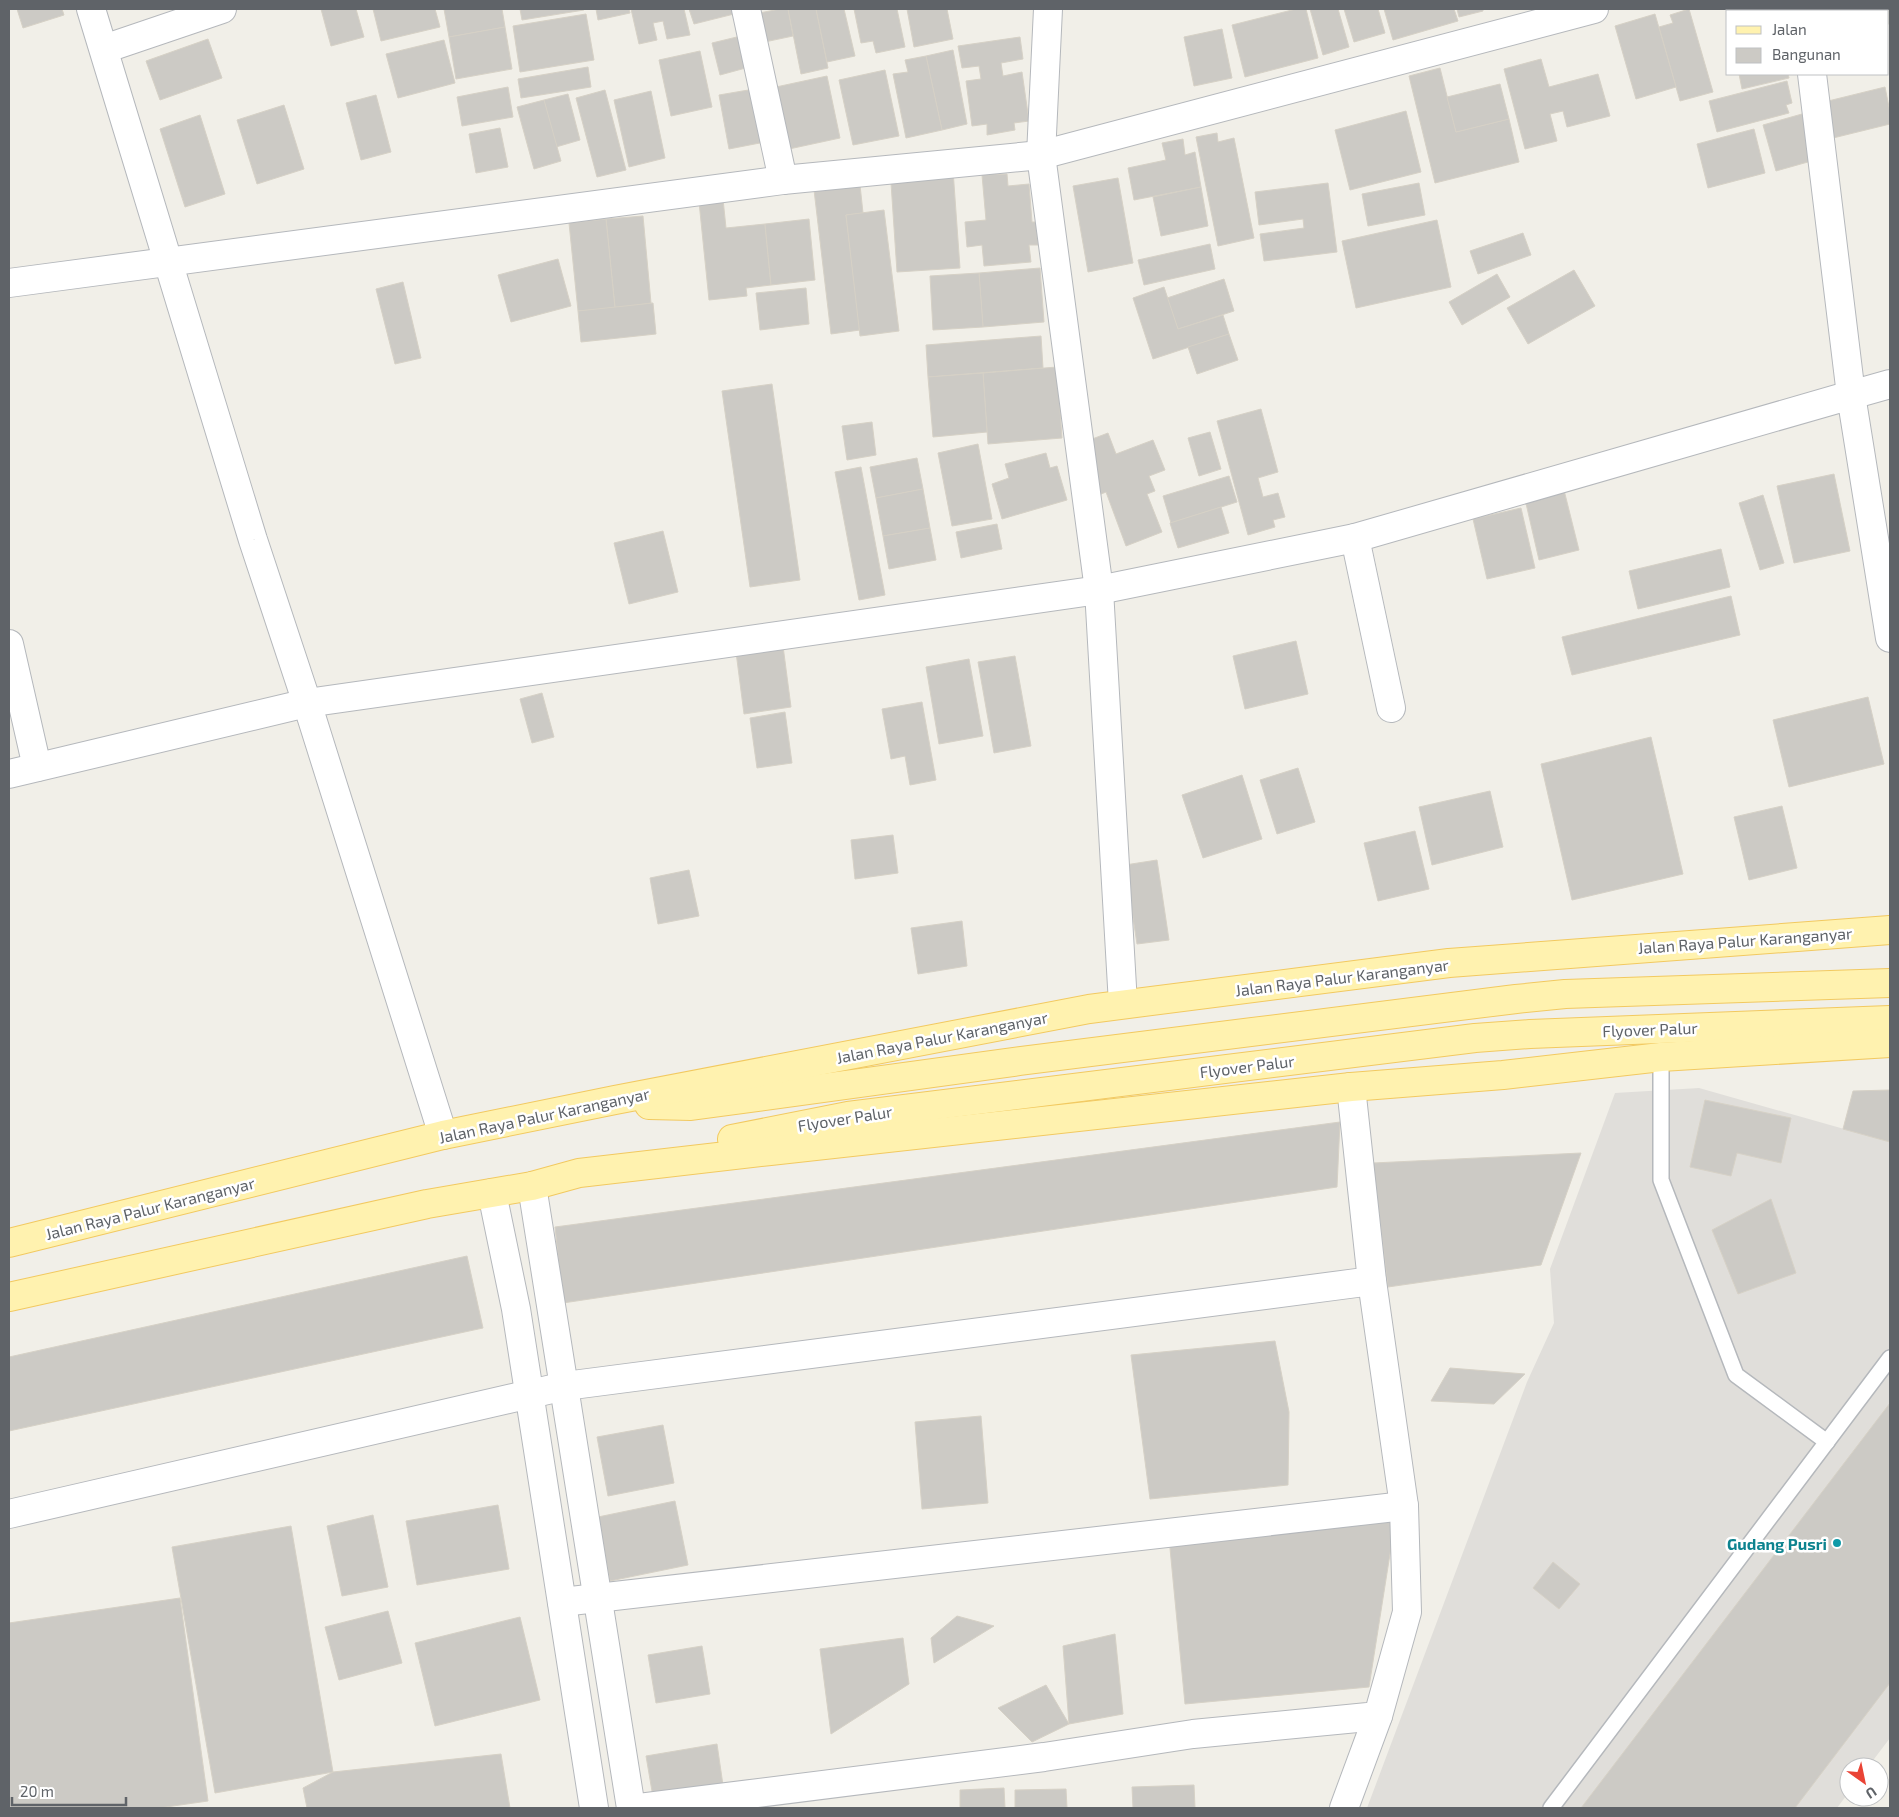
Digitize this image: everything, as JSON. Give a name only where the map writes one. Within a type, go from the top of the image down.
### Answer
[{"type":"main road","name":"Jalan Raya Palur Karanganyar","points":[[9,1243],[443,1135],[1088,1009],[1449,963],[1890,930]]},
{"type":"main road","name":"Flyover Palur","points":[[615,1100],[649,1105],[691,1106],[1020,1061],[1565,994],[1890,983]]},
{"type":"main road","name":"Flyover Palur","points":[[611,1170],[672,1150],[848,1116],[1475,1038],[1549,1033],[1890,1020]]},
{"type":"main road","points":[[9,1297],[427,1204],[532,1186],[579,1174],[1350,1087],[1503,1075],[1661,1057],[1890,1043]]},
{"type":"street","points":[[91,9],[253,540],[307,703],[443,1135]]},
{"type":"street","points":[[104,49],[222,9]]},
{"type":"street","points":[[746,9],[782,180]]},
{"type":"street","points":[[1048,9],[1041,155],[1099,590],[1123,1004]]},
{"type":"street","points":[[9,282],[782,180],[1041,155],[1594,9]]},
{"type":"street","points":[[1812,75],[1851,395],[1890,638]]},
{"type":"street","points":[[9,774],[307,703],[1099,590],[1355,538],[1890,384]]},
{"type":"street","points":[[1355,538],[1391,708]]},
{"type":"street","points":[[9,644],[37,767]]},
{"type":"street","points":[[1344,1808],[1378,1716],[1407,1612],[1404,1506],[1372,1281],[1350,1087]]},
{"type":"street","points":[[532,1186],[631,1808]]},
{"type":"street","points":[[492,1193],[516,1309],[594,1808]]},
{"type":"street","points":[[9,1514],[565,1386],[1372,1281]]},
{"type":"street","points":[[562,1602],[1404,1506]]},
{"type":"street","points":[[639,1808],[1044,1757],[1193,1734],[1378,1716]]},
{"type":"lane","points":[[1661,1057],[1661,1180],[1736,1375],[1827,1442]]},
{"type":"lane","points":[[1551,1808],[1890,1358]]},
{"type":"shaded area","points":[[1699,1088],[1890,1142],[1890,1738],[1876,1757],[1839,1757],[1839,1805],[1837,1808],[1367,1808],[1527,1382],[1554,1323],[1550,1269],[1615,1093]]},
{"type":"building","points":[[17,9],[62,9],[64,15],[23,28]]},
{"type":"building","points":[[321,9],[356,9],[364,37],[331,46]]},
{"type":"building","points":[[373,9],[435,9],[440,27],[381,41]]},
{"type":"building","points":[[444,9],[502,9],[505,27],[449,37]]},
{"type":"building","points":[[520,9],[584,9],[584,10],[522,20]]},
{"type":"building","points":[[596,9],[629,9],[630,13],[598,20]]},
{"type":"building","points":[[631,9],[684,9],[690,35],[667,39],[663,21],[653,23],[657,40],[639,44]]},
{"type":"building","points":[[689,9],[737,9],[738,13],[694,24]]},
{"type":"building","points":[[788,9],[793,36],[760,43],[754,14]]},
{"type":"building","points":[[788,9],[816,9],[828,68],[801,74]]},
{"type":"building","points":[[816,9],[844,9],[855,56],[827,62]]},
{"type":"building","points":[[854,9],[897,9],[905,47],[876,53],[873,41],[861,43]]},
{"type":"building","points":[[907,9],[947,9],[953,39],[914,47]]},
{"type":"building","points":[[1296,9],[1306,9],[1318,58],[1245,77],[1232,25]]},
{"type":"building","points":[[1310,9],[1338,9],[1349,47],[1323,55]]},
{"type":"building","points":[[1344,9],[1378,9],[1385,33],[1354,42]]},
{"type":"building","points":[[1384,9],[1454,9],[1458,21],[1393,40]]},
{"type":"building","points":[[1457,9],[1483,9],[1483,11],[1459,17]]},
{"type":"building","points":[[1689,9],[1713,92],[1680,101],[1659,27],[1673,23],[1670,15]]},
{"type":"building","points":[[1728,9],[1781,9],[1781,10]]},
{"type":"building","points":[[1890,9],[1890,24],[1889,10],[1848,10]]},
{"type":"building","points":[[586,14],[594,60],[520,72],[513,26]]},
{"type":"building","points":[[1655,14],[1676,87],[1636,99],[1615,26]]},
{"type":"building","points":[[505,27],[512,69],[456,79],[449,37]]},
{"type":"building","points":[[1222,29],[1232,78],[1194,86],[1184,37]]},
{"type":"building","points":[[745,35],[753,66],[720,75],[712,43]]},
{"type":"building","points":[[1020,37],[1023,59],[1001,63],[1003,76],[1022,72],[1029,121],[1014,123],[1015,130],[987,135],[987,124],[972,126],[966,81],[981,79],[979,66],[962,68],[958,46]]},
{"type":"building","points":[[208,39],[222,78],[160,100],[146,61]]},
{"type":"building","points":[[444,40],[455,83],[398,98],[386,54]]},
{"type":"building","points":[[953,50],[967,124],[942,130],[926,56]]},
{"type":"building","points":[[700,51],[712,107],[671,116],[659,60]]},
{"type":"building","points":[[926,56],[942,130],[906,138],[893,74],[908,72],[905,60]]},
{"type":"building","points":[[1541,59],[1549,87],[1598,74],[1610,116],[1567,127],[1563,111],[1550,114],[1557,141],[1525,149],[1504,69]]},
{"type":"building","points":[[588,67],[591,87],[521,98],[518,79]]},
{"type":"building","points":[[1440,68],[1456,132],[1509,119],[1519,162],[1435,183],[1409,76]]},
{"type":"building","points":[[885,70],[899,136],[853,145],[839,80]]},
{"type":"building","points":[[1739,75],[1788,75],[1789,78],[1742,89]]},
{"type":"building","points":[[827,76],[840,138],[789,149],[776,87]]},
{"type":"building","points":[[1787,81],[1792,103],[1786,105],[1789,113],[1717,132],[1709,101]]},
{"type":"building","points":[[1500,84],[1509,119],[1456,132],[1447,97]]},
{"type":"building","points":[[508,87],[513,117],[462,126],[457,97]]},
{"type":"building","points":[[1885,87],[1890,112],[1890,124],[1829,139],[1820,103]]},
{"type":"building","points":[[760,88],[770,141],[729,149],[719,95]]},
{"type":"building","points":[[605,90],[626,170],[597,177],[576,98]]},
{"type":"building","points":[[651,91],[665,158],[629,167],[614,100]]},
{"type":"building","points":[[568,94],[580,140],[556,147],[544,100]]},
{"type":"building","points":[[376,95],[391,152],[361,160],[346,103]]},
{"type":"building","points":[[544,100],[561,161],[534,169],[517,107]]},
{"type":"building","points":[[284,105],[304,169],[257,184],[237,120]]},
{"type":"building","points":[[1406,111],[1421,172],[1350,190],[1335,130]]},
{"type":"building","points":[[1802,114],[1815,160],[1776,171],[1763,125]]},
{"type":"building","points":[[200,115],[225,194],[185,207],[160,129]]},
{"type":"building","points":[[500,128],[508,167],[476,173],[469,134]]},
{"type":"building","points":[[1754,129],[1765,173],[1708,188],[1697,144]]},
{"type":"building","points":[[1217,133],[1218,142],[1234,138],[1254,238],[1218,246],[1196,137]]},
{"type":"building","points":[[1183,139],[1185,155],[1195,152],[1201,187],[1134,200],[1128,168],[1166,160],[1162,143]]},
{"type":"building","points":[[953,170],[960,268],[897,272],[891,183]]},
{"type":"building","points":[[1007,174],[1008,186],[1029,184],[1032,222],[1036,222],[1038,245],[1029,245],[1031,262],[984,266],[982,245],[967,247],[965,222],[986,220],[982,175]]},
{"type":"building","points":[[1118,178],[1133,263],[1088,272],[1073,186]]},
{"type":"building","points":[[1328,183],[1337,252],[1264,261],[1260,234],[1304,228],[1303,219],[1259,225],[1255,192]]},
{"type":"building","points":[[1419,183],[1425,215],[1368,226],[1362,194]]},
{"type":"building","points":[[860,185],[863,213],[846,215],[860,330],[831,334],[814,190]]},
{"type":"building","points":[[1201,187],[1208,226],[1161,236],[1153,197]]},
{"type":"building","points":[[723,199],[726,228],[765,224],[771,285],[746,288],[747,296],[709,300],[699,202]]},
{"type":"building","points":[[884,210],[899,331],[860,336],[846,215]]},
{"type":"building","points":[[643,216],[651,303],[615,308],[606,219]]},
{"type":"building","points":[[606,219],[615,308],[578,311],[569,223]]},
{"type":"building","points":[[809,219],[815,280],[771,285],[765,224]]},
{"type":"building","points":[[1437,220],[1451,287],[1356,308],[1342,241]]},
{"type":"building","points":[[1523,233],[1531,255],[1478,274],[1470,251]]},
{"type":"building","points":[[1210,244],[1215,269],[1144,285],[1138,260]]},
{"type":"building","points":[[558,259],[571,306],[511,322],[498,275]]},
{"type":"building","points":[[1040,268],[1044,322],[983,327],[979,273]]},
{"type":"building","points":[[1574,270],[1595,306],[1528,344],[1507,308]]},
{"type":"building","points":[[979,273],[983,327],[933,330],[930,276]]},
{"type":"building","points":[[1497,274],[1510,297],[1462,325],[1449,302]]},
{"type":"building","points":[[1224,279],[1234,311],[1178,329],[1167,298]]},
{"type":"building","points":[[403,282],[421,358],[395,364],[376,289]]},
{"type":"building","points":[[1164,287],[1178,329],[1223,315],[1229,334],[1153,359],[1133,298]]},
{"type":"building","points":[[806,288],[809,324],[760,330],[756,293]]},
{"type":"building","points":[[653,303],[656,334],[581,342],[578,311]]},
{"type":"building","points":[[1229,334],[1238,360],[1197,374],[1188,347]]},
{"type":"building","points":[[1041,336],[1043,368],[928,377],[926,345]]},
{"type":"building","points":[[1057,367],[1062,438],[988,444],[983,373]]},
{"type":"building","points":[[983,373],[987,432],[933,437],[928,377]]},
{"type":"building","points":[[772,384],[800,580],[750,587],[722,391]]},
{"type":"building","points":[[1261,409],[1278,472],[1258,478],[1263,497],[1278,493],[1285,517],[1273,520],[1275,527],[1248,535],[1217,421]]},
{"type":"building","points":[[872,422],[876,455],[847,460],[842,426]]},
{"type":"building","points":[[1210,432],[1221,469],[1199,476],[1188,438]]},
{"type":"building","points":[[1108,433],[1116,454],[1153,440],[1165,470],[1149,476],[1155,491],[1147,494],[1162,532],[1126,546],[1106,492],[1099,495],[1091,473],[1098,471],[1087,441]]},
{"type":"building","points":[[978,444],[992,519],[952,526],[938,453]]},
{"type":"building","points":[[1046,453],[1050,468],[1057,466],[1067,500],[1002,519],[992,484],[1009,478],[1005,464]]},
{"type":"building","points":[[917,458],[923,489],[876,498],[870,467]]},
{"type":"building","points":[[861,467],[885,595],[859,600],[835,472]]},
{"type":"building","points":[[1834,474],[1850,551],[1794,563],[1777,486]]},
{"type":"building","points":[[1229,476],[1237,502],[1171,523],[1163,496]]},
{"type":"building","points":[[923,489],[930,528],[883,536],[876,498]]},
{"type":"building","points":[[1564,490],[1579,550],[1539,560],[1525,499]]},
{"type":"building","points":[[1763,495],[1784,563],[1760,570],[1739,503]]},
{"type":"building","points":[[1221,507],[1229,533],[1178,548],[1170,523]]},
{"type":"building","points":[[1521,508],[1535,568],[1487,579],[1473,519]]},
{"type":"building","points":[[997,524],[1002,549],[961,558],[956,532]]},
{"type":"building","points":[[930,528],[936,560],[889,569],[883,536]]},
{"type":"building","points":[[663,531],[678,592],[629,604],[614,543]]},
{"type":"building","points":[[1721,549],[1730,587],[1638,609],[1629,571]]},
{"type":"building","points":[[1731,596],[1740,635],[1572,675],[1562,637]]},
{"type":"building","points":[[1296,641],[1308,694],[1245,709],[1233,656]]},
{"type":"building","points":[[783,646],[791,707],[744,714],[736,652]]},
{"type":"building","points":[[1015,656],[1031,746],[994,753],[978,662]]},
{"type":"building","points":[[969,659],[983,736],[939,744],[926,667]]},
{"type":"building","points":[[542,693],[554,737],[532,743],[520,699]]},
{"type":"building","points":[[1868,697],[1884,764],[1789,787],[1773,720]]},
{"type":"building","points":[[922,702],[936,780],[910,785],[905,756],[891,759],[882,709]]},
{"type":"building","points":[[785,712],[792,763],[757,768],[750,718]]},
{"type":"building","points":[[1651,737],[1683,874],[1572,900],[1541,764]]},
{"type":"building","points":[[1298,768],[1315,822],[1277,834],[1260,780]]},
{"type":"building","points":[[1242,775],[1262,839],[1203,858],[1182,795]]},
{"type":"building","points":[[1490,791],[1503,847],[1432,865],[1419,807]]},
{"type":"building","points":[[1782,806],[1797,868],[1749,880],[1734,817]]},
{"type":"building","points":[[1415,831],[1429,889],[1378,901],[1364,843]]},
{"type":"building","points":[[893,835],[898,873],[855,879],[851,840]]},
{"type":"building","points":[[1157,860],[1169,940],[1137,944],[1125,865]]},
{"type":"building","points":[[689,870],[699,916],[658,924],[650,878]]},
{"type":"building","points":[[962,921],[967,966],[918,974],[911,928]]},
{"type":"building","points":[[1890,1090],[1890,1142],[1843,1129],[1853,1091]]},
{"type":"building","points":[[1705,1100],[1791,1118],[1781,1163],[1737,1153],[1731,1176],[1690,1167]]},
{"type":"building","points":[[1340,1122],[1337,1187],[563,1303],[555,1227]]},
{"type":"building","points":[[1581,1153],[1541,1265],[1388,1287],[1373,1163]]},
{"type":"building","points":[[1771,1199],[1796,1273],[1738,1294],[1712,1230]]},
{"type":"building","points":[[467,1256],[483,1328],[9,1431],[9,1357]]},
{"type":"building","points":[[1275,1341],[1289,1412],[1288,1485],[1150,1499],[1131,1355]]},
{"type":"building","points":[[1450,1368],[1525,1374],[1494,1404],[1431,1401]]},
{"type":"building","name":"Gudang Pusri","points":[[1890,1403],[1890,1683],[1795,1808],[1581,1808]]},
{"type":"building","points":[[981,1416],[988,1503],[922,1509],[915,1422]]},
{"type":"building","points":[[663,1425],[674,1483],[608,1496],[597,1437]]},
{"type":"building","points":[[675,1501],[688,1565],[610,1581],[598,1517]]},
{"type":"building","points":[[498,1505],[509,1569],[417,1585],[406,1521]]},
{"type":"building","points":[[373,1515],[388,1587],[342,1596],[327,1526]]},
{"type":"building","points":[[1396,1516],[1369,1687],[1185,1704],[1169,1538]]},
{"type":"building","points":[[291,1526],[333,1772],[215,1793],[172,1547]]},
{"type":"building","points":[[1553,1562],[1580,1584],[1559,1609],[1533,1588]]},
{"type":"building","points":[[180,1598],[208,1801],[159,1808],[9,1808],[9,1623]]},
{"type":"building","points":[[388,1611],[402,1663],[339,1680],[325,1627]]},
{"type":"building","points":[[957,1616],[994,1626],[934,1663],[931,1638]]},
{"type":"building","points":[[520,1617],[540,1700],[435,1726],[415,1643]]},
{"type":"building","points":[[1115,1634],[1123,1714],[1069,1724],[1063,1646]]},
{"type":"building","points":[[903,1638],[909,1684],[831,1734],[820,1649]]},
{"type":"building","points":[[702,1646],[710,1694],[656,1703],[648,1655]]},
{"type":"building","points":[[1046,1685],[1069,1724],[1032,1742],[998,1708]]},
{"type":"building","points":[[717,1744],[723,1785],[653,1797],[646,1756]]},
{"type":"building","points":[[501,1754],[510,1808],[307,1808],[303,1788],[333,1772]]},
{"type":"building","points":[[1194,1785],[1195,1808],[1133,1808],[1132,1787]]},
{"type":"building","points":[[1004,1788],[1005,1808],[960,1808],[960,1790]]},
{"type":"building","points":[[1066,1789],[1067,1808],[1015,1808],[1015,1790]]},
{"type":"place","name":"Gudang Pusri","points":[[1837,1543]]}]
